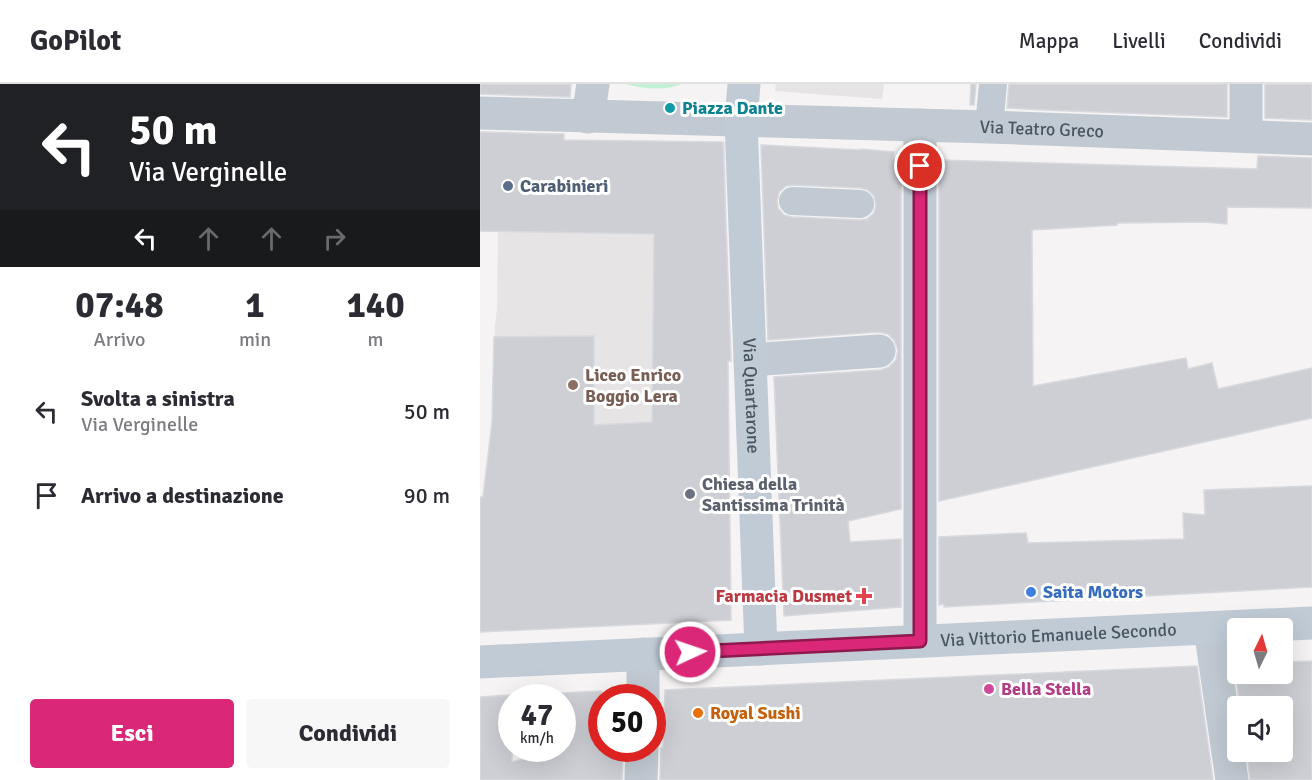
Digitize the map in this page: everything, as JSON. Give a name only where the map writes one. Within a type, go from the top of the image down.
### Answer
[{"type":"main road","name":"Via Quartarone","points":[[744,84],[741,132],[761,649]]},
{"type":"main road","name":"Via Vittorio Emanuele Secondo","points":[[480,662],[1312,623]]},
{"type":"street","points":[[480,113],[575,117],[593,84]]},
{"type":"street","points":[[989,127],[993,84]]},
{"type":"street","points":[[1246,84],[1246,136]]},
{"type":"street","name":"Via Teatro Greco","points":[[575,117],[741,132],[773,122],[989,127],[1312,140]]},
{"type":"street","points":[[920,125],[920,641]]},
{"type":"street","points":[[793,201],[860,204]]},
{"type":"street","points":[[750,360],[879,351]]},
{"type":"street","points":[[1210,628],[1232,780]]},
{"type":"street","points":[[643,654],[643,684]]},
{"type":"street","points":[[641,780],[642,762]]},
{"type":"shaded area","points":[[776,84],[884,84],[882,99],[775,91]]},
{"type":"shaded area","name":"Liceo Enrico Boggio Lera","points":[[565,140],[725,142],[728,361],[652,360],[651,491],[480,546],[480,497],[483,496],[492,422],[498,231]]},
{"type":"green space","points":[[625,84],[682,84],[668,88],[654,88]]},
{"type":"building","points":[[480,84],[571,84],[570,97],[480,94]]},
{"type":"building","points":[[971,84],[976,84],[974,105],[970,105]]},
{"type":"building","points":[[1009,84],[1227,84],[1227,117],[1007,108]]},
{"type":"building","points":[[1265,84],[1312,84],[1312,120],[1265,118]]},
{"type":"building","name":"Liceo Enrico Boggio Lera","points":[[480,132],[564,134],[564,140],[723,142],[731,361],[728,361],[731,620],[480,632],[480,497],[483,497],[492,422],[494,337],[594,336],[594,425],[652,422],[654,234],[480,231]]},
{"type":"building","points":[[761,145],[894,152],[893,159],[901,159],[901,509],[848,521],[850,542],[901,539],[901,607],[784,616],[774,377],[881,370],[889,367],[896,360],[898,350],[894,340],[888,334],[878,332],[768,340]],"holes":[[[786,186],[868,190],[874,196],[876,205],[874,213],[867,219],[792,217],[784,215],[778,208],[779,192]]]},
{"type":"building","points":[[1258,156],[1312,158],[1312,208],[1227,207],[1227,224],[1117,223],[1117,225],[1032,230],[1033,386],[1186,358],[1188,369],[1212,363],[1218,389],[1312,368],[1312,418],[939,501],[939,160],[1257,169]]},
{"type":"building","points":[[1312,486],[1312,587],[944,607],[944,604],[939,605],[939,537],[1026,533],[1028,543],[1184,539],[1183,513],[1205,515],[1204,490]]},
{"type":"building","points":[[1312,661],[1312,780],[1250,780],[1248,762],[1293,762],[1293,696],[1239,696],[1237,684],[1293,684],[1293,662]]},
{"type":"building","points":[[1197,666],[1213,780],[660,780],[661,762],[666,762],[666,690]]},
{"type":"building","points":[[576,692],[588,692],[588,762],[623,762],[622,780],[480,780],[480,697],[498,696],[498,762],[576,762]]},
{"type":"place","name":"Piazza Dante","points":[[670,108]]},
{"type":"place","name":"Carabinieri","points":[[508,186]]},
{"type":"place","name":"Liceo Enrico Boggio Lera","points":[[573,385]]},
{"type":"place","name":"Chiesa della Santissima Trinità","points":[[690,494]]},
{"type":"place","name":"Saita Motors","points":[[1031,592]]},
{"type":"place","name":"Farmacia Dusmet","points":[[864,596]]},
{"type":"place","name":"Bella Stella","points":[[989,689]]},
{"type":"place","name":"Royal Sushi","points":[[698,713]]},
{"type":"route","points":[[690,652],[920,641],[920,166]]}]
